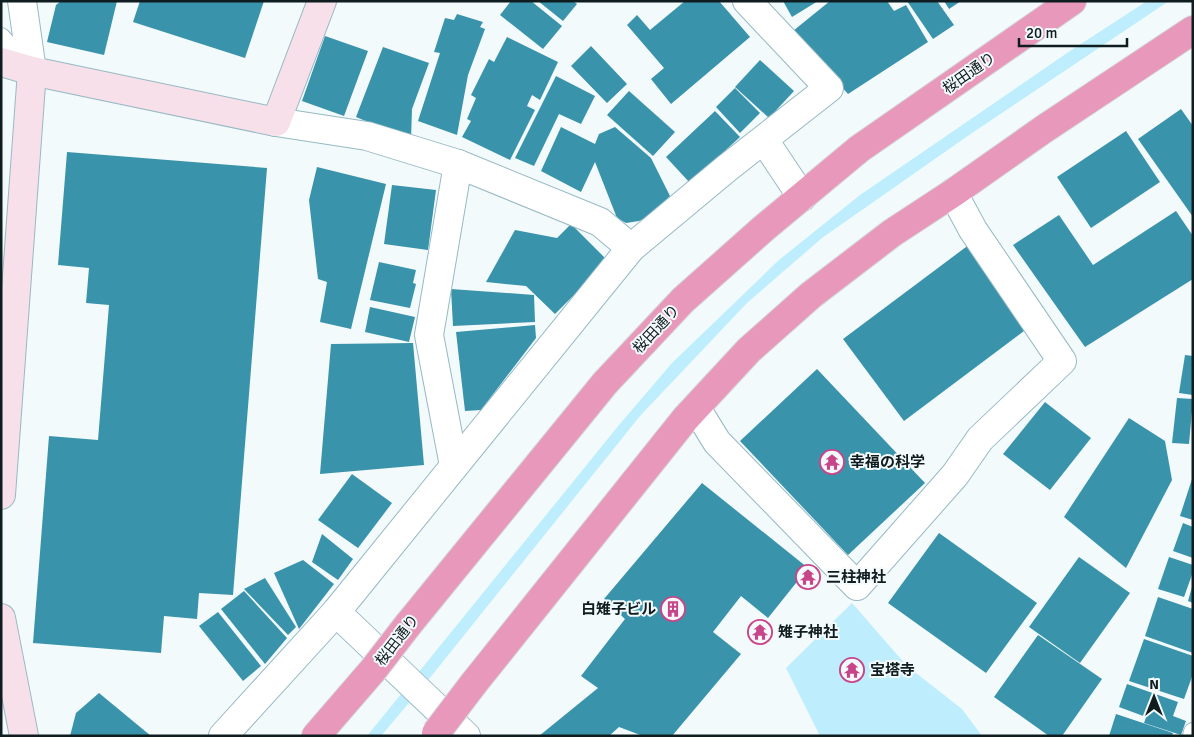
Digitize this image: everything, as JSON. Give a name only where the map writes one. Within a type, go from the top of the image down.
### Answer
[{"type":"highway","name":"桜田通り","points":[[316,736],[373,670],[605,383],[682,300],[764,228],[859,149],[1072,1]]},
{"type":"highway","points":[[435,735],[474,683],[673,434],[750,350],[810,295],[892,232],[953,193],[1044,129],[1193,30]]},
{"type":"street","points":[[1,495],[32,71],[22,1]]},
{"type":"street","points":[[276,122],[322,1]]},
{"type":"street","points":[[223,736],[336,612],[631,248],[829,88],[747,1]]},
{"type":"street","points":[[1,62],[32,71],[276,122],[368,136],[458,164],[600,222],[631,248]]},
{"type":"street","points":[[764,140],[802,197]]},
{"type":"street","points":[[454,466],[430,335],[458,164]]},
{"type":"street","points":[[696,408],[717,442],[857,586],[955,475],[980,439],[1062,360],[973,230],[953,193]]},
{"type":"street","points":[[336,612],[466,736]]},
{"type":"street","points":[[1,618],[24,736]]},
{"type":"lane","points":[[1,37],[32,71]]},
{"type":"shaded area","points":[[1147,1],[1169,1],[972,133],[822,238],[747,303],[640,416],[381,736],[367,736],[619,425],[672,363],[779,260],[860,195],[1070,51]]},
{"type":"shaded area","name":"宝塔寺","points":[[852,603],[907,666],[962,709],[982,736],[820,736],[786,668]]},
{"type":"building","points":[[61,1],[117,1],[104,55],[47,42],[56,5]]},
{"type":"building","points":[[140,1],[264,1],[245,58],[133,22]]},
{"type":"building","points":[[511,1],[531,1],[562,26],[543,49],[500,15]]},
{"type":"building","points":[[538,1],[573,1],[577,4],[563,21]]},
{"type":"building","points":[[685,1],[719,1],[750,37],[671,104],[651,79],[664,68],[627,25],[637,15],[650,30]]},
{"type":"building","points":[[783,1],[818,1],[792,17]]},
{"type":"building","points":[[830,1],[887,1],[894,11],[906,5],[928,42],[848,94],[793,31]]},
{"type":"building","points":[[907,1],[937,1],[954,25],[933,39]]},
{"type":"building","points":[[944,1],[961,1],[949,9]]},
{"type":"building","points":[[457,14],[483,22],[480,27],[485,29],[468,75],[457,135],[418,121],[440,53],[434,52],[445,18],[454,20]]},
{"type":"building","points":[[325,36],[368,51],[344,116],[302,101]]},
{"type":"building","points":[[507,37],[558,62],[540,100],[532,95],[527,106],[535,110],[510,160],[462,137],[471,121],[467,119],[476,98],[471,95],[489,59],[494,62]]},
{"type":"building","points":[[591,46],[627,84],[607,103],[571,66]]},
{"type":"building","points":[[383,47],[429,63],[412,109],[411,140],[356,117]]},
{"type":"building","points":[[760,60],[794,91],[769,118],[735,87]]},
{"type":"building","points":[[556,76],[595,96],[581,124],[559,114],[534,166],[515,158]]},
{"type":"building","points":[[735,88],[760,113],[740,133],[716,107]]},
{"type":"building","points":[[629,91],[675,132],[653,156],[607,115]]},
{"type":"building","points":[[1181,109],[1193,126],[1193,217],[1138,139]]},
{"type":"building","points":[[715,111],[740,137],[690,183],[666,157]]},
{"type":"building","points":[[561,127],[595,144],[599,134],[615,127],[651,158],[670,196],[652,215],[639,221],[626,223],[617,218],[595,162],[581,192],[541,171]]},
{"type":"building","points":[[1126,131],[1160,182],[1091,228],[1057,177]]},
{"type":"building","points":[[67,152],[267,168],[233,595],[199,593],[197,619],[164,616],[161,653],[33,643],[49,436],[98,440],[109,305],[86,303],[89,268],[58,265]]},
{"type":"building","points":[[317,167],[386,184],[351,329],[320,322],[327,282],[318,279],[309,200]]},
{"type":"building","points":[[392,185],[436,190],[428,250],[384,244]]},
{"type":"building","points":[[1176,211],[1193,236],[1193,279],[1085,347],[1013,245],[1059,215],[1093,265]]},
{"type":"building","points":[[571,224],[608,261],[555,314],[526,286],[486,282],[515,230],[557,238]]},
{"type":"building","points":[[970,244],[1032,325],[904,421],[843,339]]},
{"type":"building","points":[[379,262],[416,270],[413,283],[416,284],[410,308],[370,300]]},
{"type":"building","points":[[451,289],[534,295],[535,322],[453,326]]},
{"type":"building","points":[[370,307],[415,317],[409,342],[365,332]]},
{"type":"building","points":[[535,325],[536,338],[481,410],[465,411],[456,332]]},
{"type":"building","points":[[413,343],[424,465],[320,474],[331,344]]},
{"type":"building","points":[[1185,355],[1193,356],[1193,395],[1179,393]]},
{"type":"building","name":"幸福の科学","points":[[817,369],[925,483],[848,555],[740,441]]},
{"type":"building","points":[[1177,398],[1193,399],[1189,444],[1172,443]]},
{"type":"building","points":[[1045,402],[1091,438],[1050,490],[1003,454]]},
{"type":"building","points":[[1129,418],[1165,441],[1172,480],[1126,568],[1064,517]]},
{"type":"building","points":[[352,474],[392,503],[358,548],[318,520]]},
{"type":"building","points":[[1193,479],[1193,520],[1180,516]]},
{"type":"building","name":"白雉子ビル","points":[[702,483],[808,568],[768,618],[741,596],[713,632],[741,654],[672,736],[643,736],[619,727],[609,736],[539,736],[598,688],[581,676],[625,619],[604,599]]},
{"type":"building","points":[[1183,523],[1193,527],[1193,558],[1173,551]]},
{"type":"building","points":[[939,533],[1037,603],[986,673],[888,603]]},
{"type":"building","points":[[322,534],[353,559],[338,580],[312,562]]},
{"type":"building","points":[[1079,557],[1130,593],[1080,663],[1029,627]]},
{"type":"building","points":[[1169,557],[1193,565],[1193,572],[1184,597],[1158,589]]},
{"type":"building","points":[[303,560],[334,584],[299,629],[274,573]]},
{"type":"building","points":[[265,578],[296,627],[288,635],[244,589]]},
{"type":"building","points":[[1193,588],[1193,603],[1188,601]]},
{"type":"building","points":[[244,591],[287,638],[265,664],[221,609]]},
{"type":"building","points":[[1158,597],[1193,609],[1193,653],[1145,636]]},
{"type":"building","points":[[218,612],[261,666],[243,681],[199,626]]},
{"type":"building","points":[[1038,635],[1102,679],[1062,736],[1049,736],[994,697]]},
{"type":"building","points":[[1144,639],[1193,656],[1193,674],[1184,699],[1129,681]]},
{"type":"building","points":[[1127,684],[1178,702],[1173,716],[1186,721],[1181,735],[1144,723],[1146,717],[1119,707]]},
{"type":"building","points":[[99,693],[151,736],[70,736],[76,713]]},
{"type":"building","points":[[1116,714],[1173,733],[1172,736],[1109,736]]},
{"type":"place","name":"幸福の科学","points":[[832,462]]},
{"type":"place","name":"三柱神社","points":[[808,577]]},
{"type":"place","name":"白雉子ビル","points":[[673,609]]},
{"type":"place","name":"雉子神社","points":[[760,632]]},
{"type":"place","name":"宝塔寺","points":[[852,670]]}]
